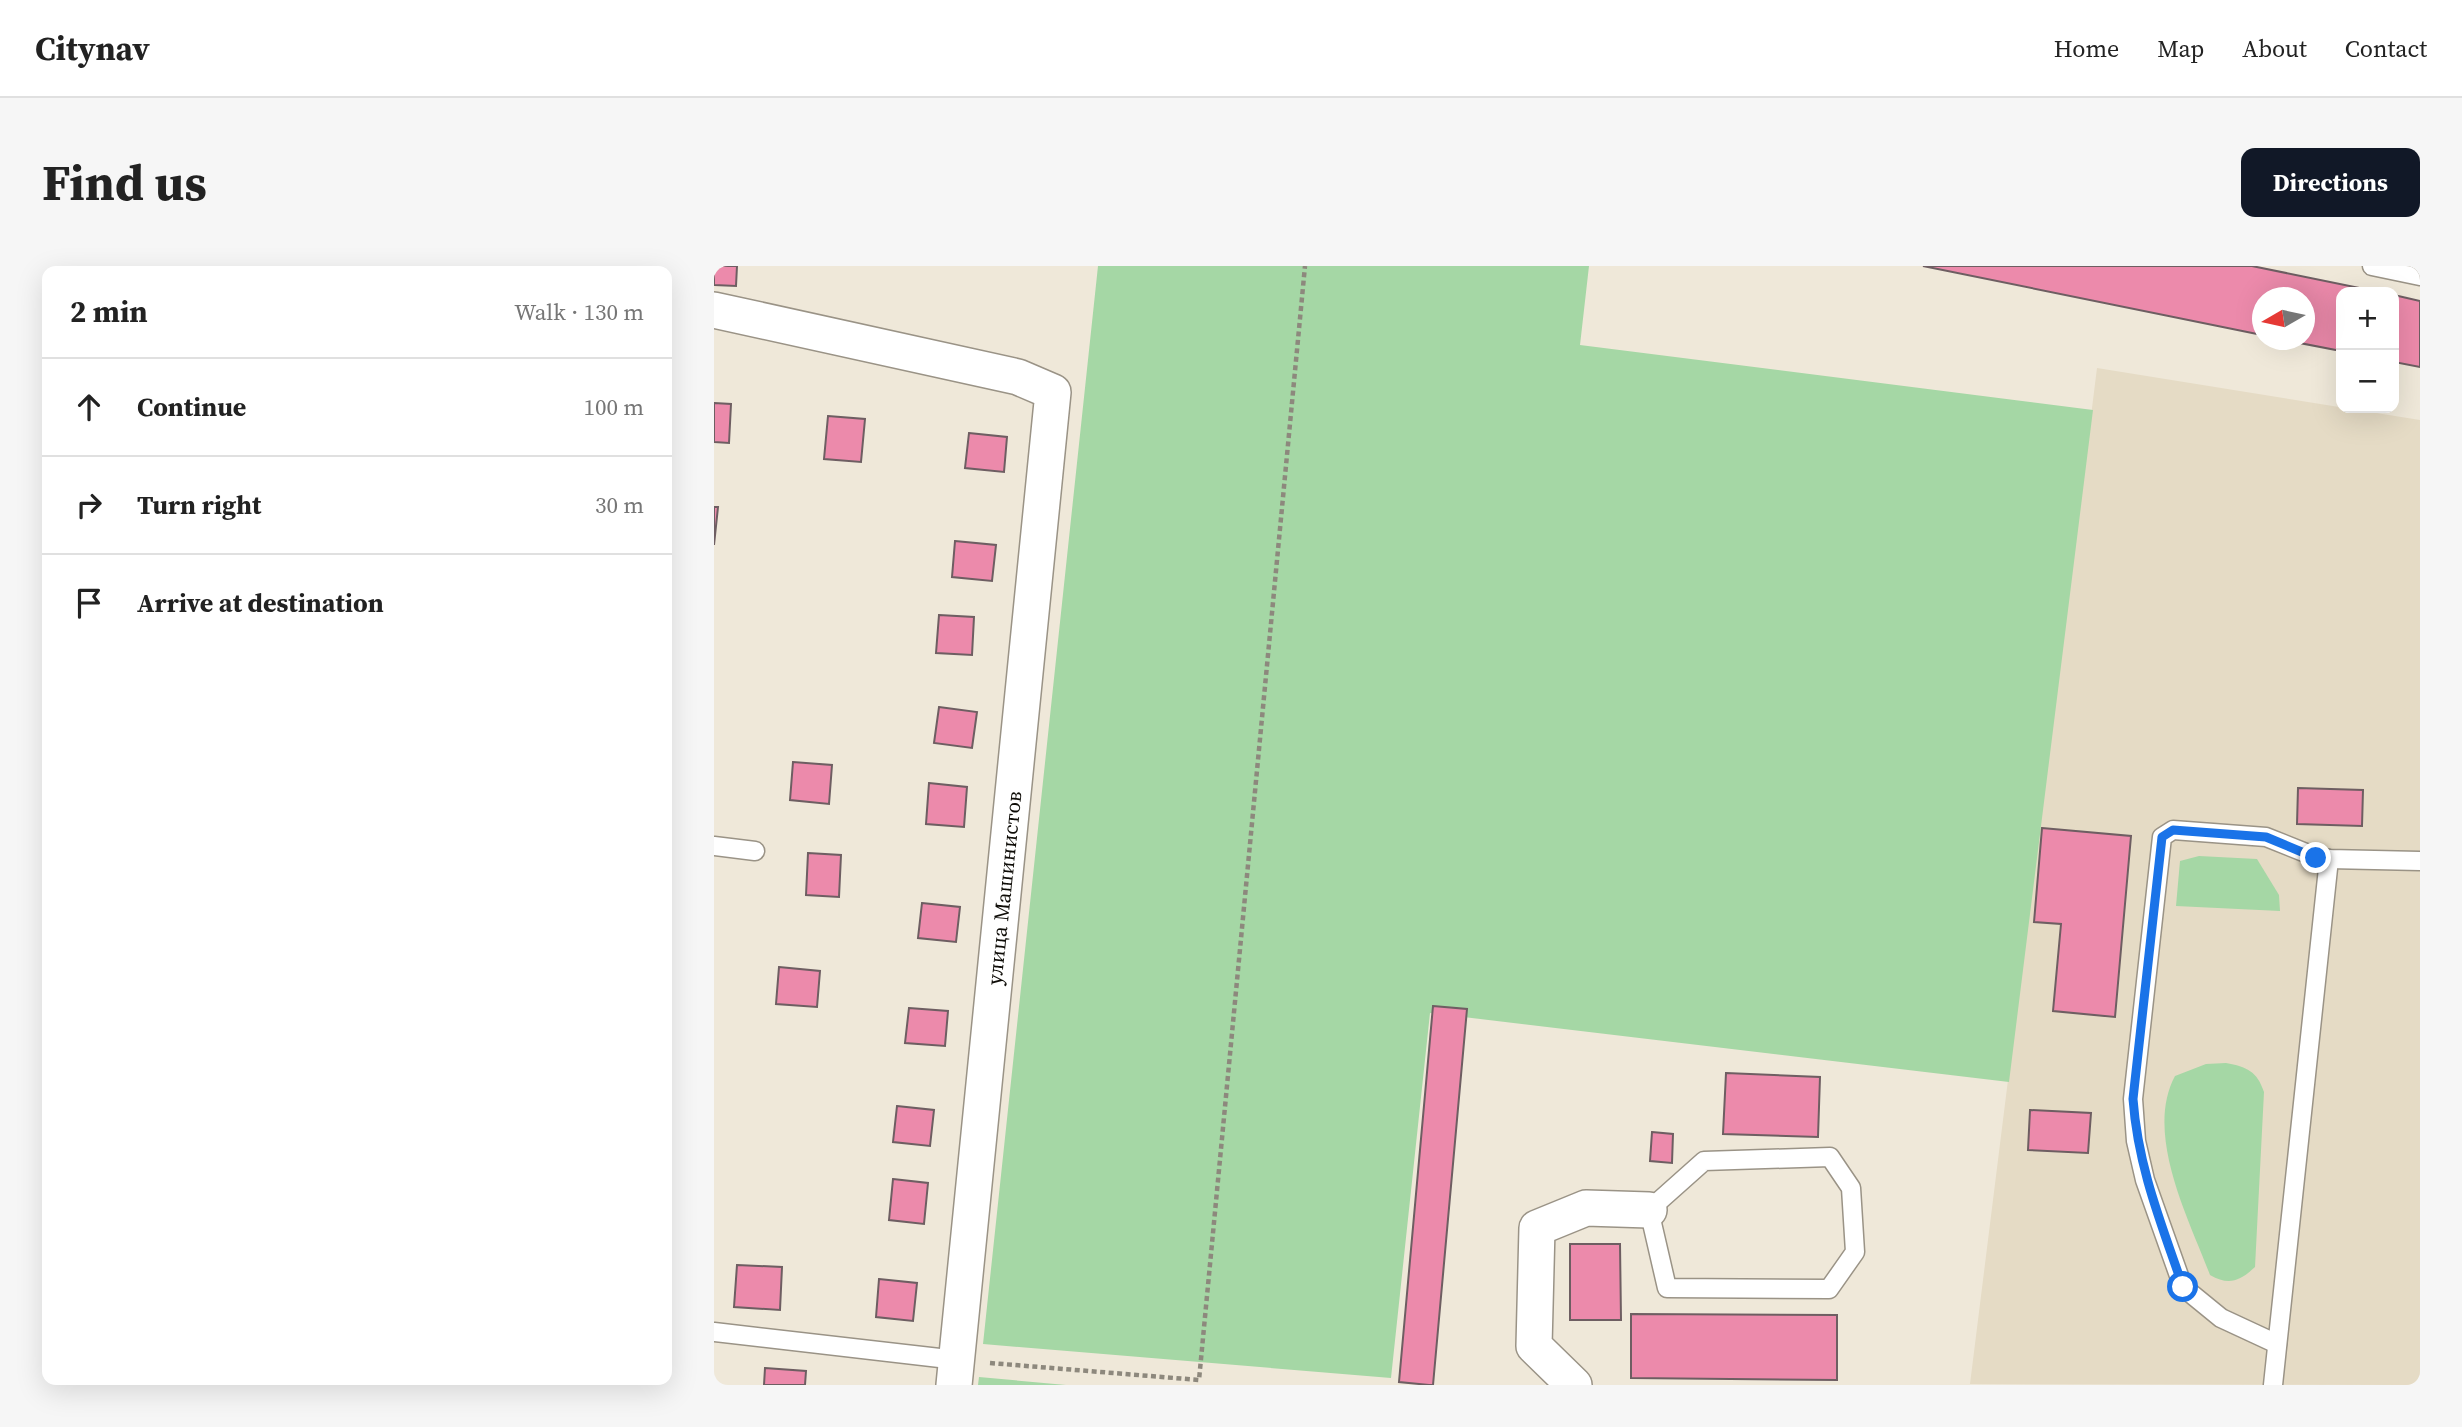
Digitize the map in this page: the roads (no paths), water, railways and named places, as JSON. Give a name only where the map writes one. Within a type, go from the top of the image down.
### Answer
[{"type":"street","name":"улица Машинистов","points":[[714,310],[1018,377],[1054,392],[956,1373]]},
{"type":"street","points":[[1574,1385],[1534,1346],[1537,1228],[1586,1208],[1649,1210]]},
{"type":"lane","points":[[2372,266],[2420,276]]},
{"type":"lane","points":[[2277,1344],[2221,1318],[2183,1287],[2146,1180],[2136,1141],[2133,1099],[2162,837],[2173,830],[2266,837],[2316,858],[2420,861]]},
{"type":"lane","points":[[714,846],[755,851]]},
{"type":"lane","points":[[2273,1385],[2329,859]]},
{"type":"lane","points":[[1830,1157],[1851,1188],[1855,1252],[1829,1289],[1667,1287],[1649,1210],[1704,1161],[1830,1157]]},
{"type":"lane","points":[[714,1332],[956,1373]]}]
